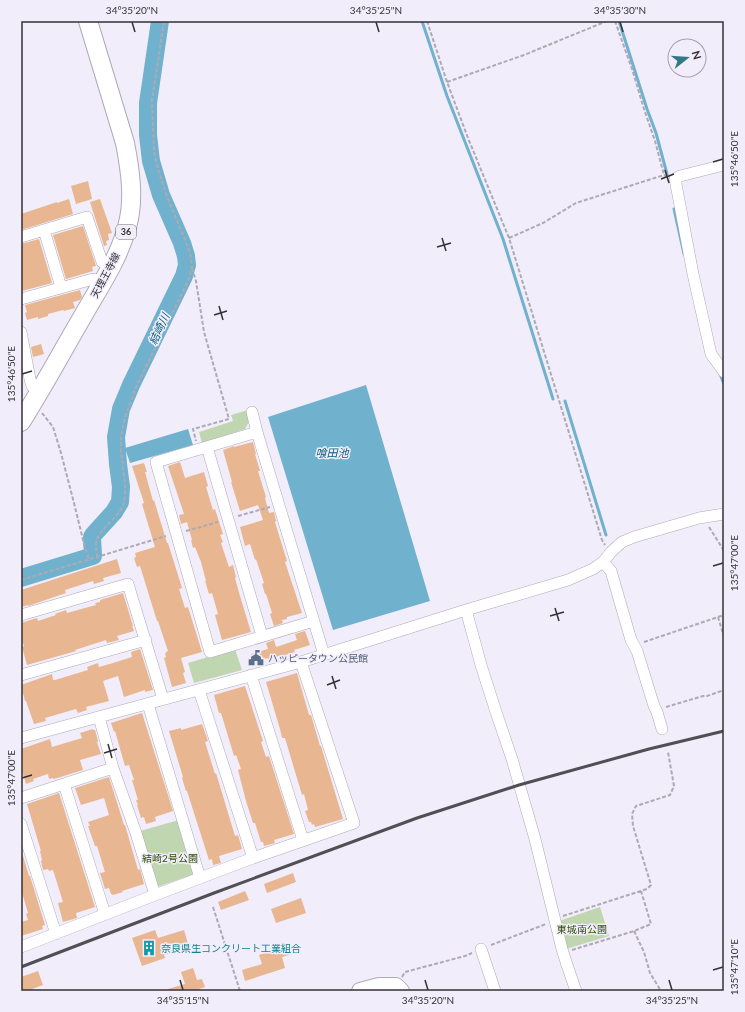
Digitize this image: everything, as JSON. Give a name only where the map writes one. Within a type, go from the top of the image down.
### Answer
[{"type":"main road","name":"天理王寺線","points":[[21,422],[107,275],[123,241],[128,226],[130,214],[129,161],[125,142],[88,21]]},
{"type":"street","points":[[724,165],[680,176],[675,179],[693,274],[711,354],[724,372]]},
{"type":"street","points":[[21,237],[87,217],[107,275],[21,299]]},
{"type":"street","points":[[44,230],[61,287]]},
{"type":"street","points":[[21,332],[30,379],[36,397]]},
{"type":"street","points":[[252,412],[324,655]]},
{"type":"street","points":[[257,432],[156,462],[210,652],[314,621]]},
{"type":"street","points":[[203,448],[228,519],[262,636]]},
{"type":"street","points":[[21,738],[301,662],[466,610],[568,580],[593,569],[603,562],[622,542],[634,537],[704,517],[724,514]]},
{"type":"street","points":[[603,562],[611,571],[631,640],[637,651],[662,729]]},
{"type":"street","points":[[21,615],[128,584],[163,699]]},
{"type":"street","points":[[466,610],[481,665],[512,759],[536,839],[563,952],[576,991]]},
{"type":"street","points":[[21,676],[146,640]]},
{"type":"street","points":[[21,947],[253,858],[354,823],[301,662]]},
{"type":"street","points":[[252,676],[303,840]]},
{"type":"street","points":[[199,690],[253,858]]},
{"type":"street","points":[[148,704],[200,878]]},
{"type":"street","points":[[99,717],[113,768],[136,832],[155,895]]},
{"type":"street","points":[[21,798],[113,768]]},
{"type":"street","points":[[64,784],[105,914]]},
{"type":"street","points":[[21,824],[56,934]]},
{"type":"street","points":[[481,949],[495,991]]},
{"type":"street","points":[[360,991],[379,986],[398,988]]},
{"type":"path","points":[[164,21],[152,101],[154,152],[166,194],[190,252],[204,332],[229,419],[193,429],[203,448]]},
{"type":"path","points":[[427,21],[447,82],[468,138],[509,238],[602,540],[611,552]]},
{"type":"path","points":[[447,82],[524,55],[607,21]]},
{"type":"path","points":[[615,21],[632,68],[664,175]]},
{"type":"path","points":[[509,238],[543,223],[576,203],[664,175],[675,179]]},
{"type":"path","points":[[98,557],[95,544],[98,537],[119,514],[125,496],[121,439],[125,416],[135,389],[188,279],[192,266]]},
{"type":"path","points":[[36,397],[41,412],[53,428],[61,453],[85,548],[90,559]]},
{"type":"path","points":[[21,580],[279,505]]},
{"type":"path","points":[[704,517],[724,552]]},
{"type":"path","points":[[634,646],[724,615]]},
{"type":"path","points":[[718,617],[724,637]]},
{"type":"path","points":[[656,710],[724,690]]},
{"type":"path","points":[[398,988],[405,972],[465,956],[558,918],[647,889],[651,885],[636,838],[632,814],[636,806],[670,795],[674,786],[668,752]]},
{"type":"path","points":[[563,952],[634,931],[651,924],[641,891]]},
{"type":"path","points":[[213,907],[240,991]]},
{"type":"path","points":[[634,931],[644,952],[650,973],[661,991]]},
{"type":"green space","points":[[248,410],[250,420],[245,429],[202,443],[199,432],[233,421],[231,415]]},
{"type":"green space","points":[[235,649],[242,670],[194,683],[188,663]]},
{"type":"green space","name":"結崎2号公園","points":[[179,820],[194,868],[192,875],[157,887],[140,831]]},
{"type":"green space","name":"東城南公園","points":[[600,907],[609,936],[566,949],[559,921]]},
{"type":"water","name":"喰田池","points":[[366,385],[430,601],[333,630],[268,417]]},
{"type":"water","points":[[188,429],[193,445],[130,463],[125,448]]},
{"type":"building","points":[[88,181],[92,199],[76,204],[71,186]]},
{"type":"building","points":[[69,199],[73,214],[21,230],[21,214]]},
{"type":"building","points":[[100,199],[112,233],[108,234],[109,240],[106,241],[107,245],[104,246],[90,202]]},
{"type":"building","points":[[83,226],[96,266],[92,267],[93,271],[66,279],[53,235]]},
{"type":"building","points":[[39,239],[52,283],[22,291],[21,244]]},
{"type":"building","points":[[80,290],[82,297],[80,300],[73,302],[75,308],[48,314],[48,316],[38,319],[38,317],[27,320],[25,305]]},
{"type":"building","points":[[41,344],[44,354],[33,357],[31,347]]},
{"type":"building","points":[[253,442],[260,471],[258,471],[269,513],[274,512],[275,522],[287,561],[285,562],[302,613],[287,617],[287,619],[282,620],[283,623],[274,626],[270,614],[272,613],[262,584],[264,583],[256,559],[255,560],[250,544],[245,546],[240,527],[263,520],[258,505],[240,511],[223,450]]},
{"type":"building","points":[[180,462],[185,478],[204,472],[208,486],[206,487],[213,510],[215,509],[223,534],[220,535],[223,542],[221,543],[229,567],[233,565],[235,578],[251,632],[222,640],[215,615],[218,614],[212,593],[209,594],[201,562],[195,547],[193,548],[187,522],[181,524],[179,515],[184,514],[168,466]]},
{"type":"building","points":[[144,463],[153,501],[154,500],[182,588],[179,589],[185,608],[188,607],[202,652],[181,658],[186,683],[172,687],[164,658],[166,657],[165,653],[168,651],[140,566],[137,567],[134,558],[136,557],[135,553],[155,547],[142,504],[144,503],[132,466]]},
{"type":"building","points":[[117,559],[121,573],[103,578],[104,581],[94,584],[93,581],[65,590],[66,593],[21,607],[21,590]]},
{"type":"building","points":[[123,593],[134,631],[117,636],[119,640],[107,643],[106,640],[75,650],[76,651],[27,665],[22,647],[24,646],[21,636],[21,623],[37,618],[38,621],[66,610],[67,613],[96,605],[95,603],[100,602],[100,600]]},
{"type":"building","points":[[305,631],[310,645],[282,656],[254,662],[251,654],[268,649],[266,643],[274,640],[276,647],[297,640],[295,634]]},
{"type":"building","points":[[140,649],[153,690],[145,692],[145,690],[124,697],[118,676],[103,681],[109,701],[86,707],[87,710],[78,713],[76,709],[45,718],[46,721],[34,724],[25,701],[21,685],[52,674],[53,680],[55,680],[88,670],[87,667],[98,663],[99,667],[113,663],[132,657],[131,652]]},
{"type":"building","points":[[297,673],[343,819],[315,827],[314,824],[312,825],[311,822],[309,822],[305,811],[308,810],[304,794],[302,795],[285,738],[282,738],[266,682]]},
{"type":"building","points":[[245,686],[263,741],[261,742],[266,757],[269,756],[294,834],[274,840],[275,843],[264,846],[263,842],[261,842],[255,823],[253,823],[238,770],[241,769],[236,755],[234,756],[214,695]]},
{"type":"building","points":[[142,713],[173,811],[155,817],[156,821],[146,824],[144,817],[141,818],[137,805],[136,800],[138,800],[132,780],[134,780],[129,765],[125,766],[115,731],[114,732],[111,723]]},
{"type":"building","points":[[202,724],[208,741],[205,742],[215,774],[216,773],[235,836],[238,835],[242,849],[219,856],[221,863],[213,865],[212,859],[209,860],[186,791],[169,731],[181,728],[181,730]]},
{"type":"building","points":[[93,729],[95,730],[101,754],[80,760],[83,770],[54,779],[49,779],[48,774],[33,779],[34,781],[26,784],[21,768],[21,749],[50,739],[52,747],[82,738],[80,733]]},
{"type":"building","points":[[109,777],[138,870],[140,869],[144,884],[113,895],[111,894],[109,888],[105,889],[100,873],[105,872],[97,846],[95,846],[88,826],[90,826],[88,822],[109,815],[104,798],[81,805],[75,788]]},
{"type":"building","points":[[59,793],[95,907],[76,913],[77,918],[63,922],[58,903],[63,902],[53,870],[43,870],[41,851],[27,804]]},
{"type":"building","points":[[21,856],[23,856],[30,876],[45,925],[42,926],[43,929],[21,936],[21,922],[28,920],[26,914],[28,913],[21,889]]},
{"type":"building","points":[[293,873],[296,882],[267,893],[264,884]]},
{"type":"building","points":[[245,891],[249,900],[221,910],[218,902]]},
{"type":"building","points":[[301,898],[306,913],[276,923],[271,909]]},
{"type":"building","name":"奈良県生コンクリート工業組合","points":[[155,930],[158,938],[184,930],[189,947],[164,955],[165,958],[142,966],[132,938]]},
{"type":"building","points":[[289,945],[292,954],[282,957],[285,968],[245,981],[242,970],[262,964],[259,955]]},
{"type":"building","points":[[193,968],[197,980],[202,979],[205,987],[199,989],[200,991],[168,991],[168,989],[185,984],[181,972]]},
{"type":"building","points":[[38,971],[43,985],[27,991],[21,991],[21,977]]},
{"type":"waterway","name":"結崎川","points":[[21,578],[93,556],[92,537],[114,512],[120,502],[121,487],[116,437],[121,409],[131,385],[184,276],[187,265],[182,243],[161,195],[151,161],[148,135],[148,103],[160,21]]},
{"type":"waterway","points":[[422,21],[447,96],[503,239],[553,399]]},
{"type":"waterway","points":[[619,21],[656,133],[667,174]]},
{"type":"waterway","points":[[674,209],[684,254]]},
{"type":"waterway","points":[[720,374],[724,384]]},
{"type":"waterway","points":[[565,401],[606,535]]},
{"type":"railway","points":[[21,967],[214,893],[417,818],[519,785],[649,749],[724,731]]},
{"type":"place","name":"ハッピータウン公民館","points":[[256,658]]},
{"type":"place","name":"奈良県生コンクリート工業組合","points":[[149,948]]}]
